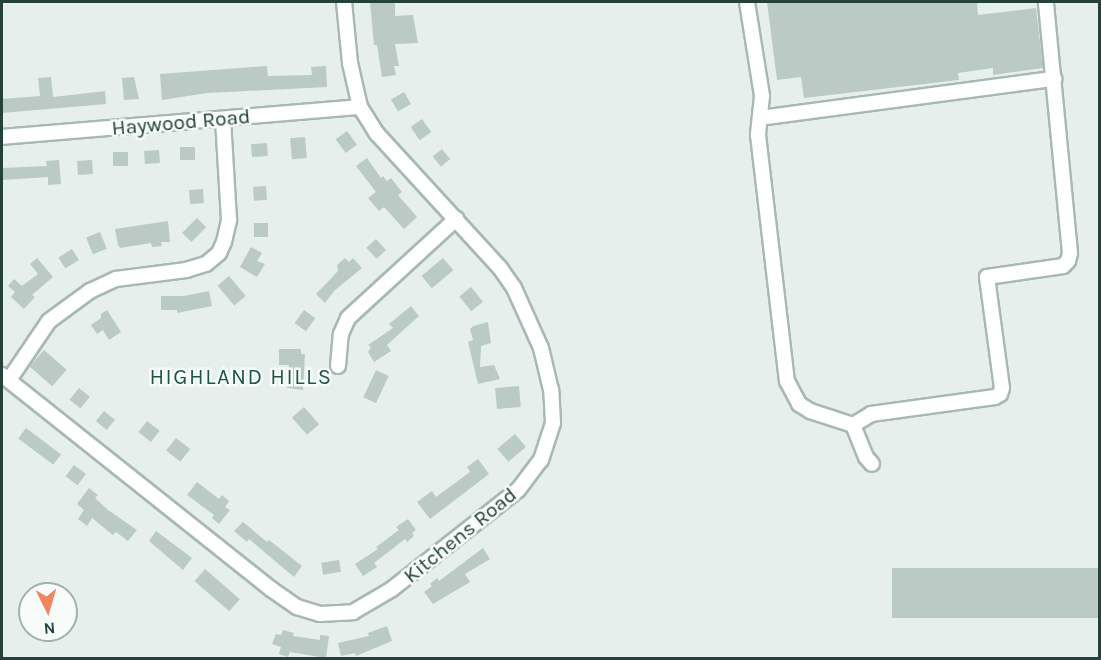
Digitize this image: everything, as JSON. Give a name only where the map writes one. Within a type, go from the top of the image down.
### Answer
[{"type":"street","name":"Kitchens Road","points":[[5,378],[297,607],[320,614],[353,612],[392,589],[519,490],[541,460],[553,423],[551,390],[541,348],[514,288],[500,268],[377,134],[360,107],[351,63],[344,2]]},
{"type":"street","points":[[747,2],[762,96],[758,135],[787,381],[799,404],[810,411],[854,425]]},
{"type":"street","points":[[854,425],[871,414],[995,397],[1000,394],[1002,388],[987,277],[1063,266],[1068,261],[1071,253],[1046,2]]},
{"type":"street","points":[[760,118],[1054,79]]},
{"type":"street","name":"Haywood Road","points":[[2,137],[360,107]]},
{"type":"street","points":[[5,378],[49,321],[90,291],[116,279],[186,270],[206,264],[219,252],[229,220],[223,119]]},
{"type":"street","points":[[338,366],[341,334],[348,318],[456,219]]},
{"type":"street","points":[[854,425],[866,457],[872,464]]},
{"type":"building","points":[[370,2],[395,2],[395,16],[413,15],[418,43],[395,44],[399,66],[394,66],[396,75],[382,77],[377,45],[374,45]]},
{"type":"building","points":[[767,2],[977,2],[978,15],[1036,8],[1043,68],[993,75],[993,68],[958,73],[959,80],[804,98],[801,77],[777,80]]},
{"type":"building","points":[[267,66],[268,76],[312,75],[311,67],[326,66],[327,87],[207,93],[162,100],[160,74]]},
{"type":"building","points":[[51,77],[53,97],[105,91],[106,104],[2,113],[2,99],[40,96],[38,78]]},
{"type":"building","points":[[134,77],[139,99],[124,100],[122,78]]},
{"type":"building","points":[[404,92],[411,104],[398,112],[391,100]]},
{"type":"building","points":[[422,119],[431,132],[420,140],[411,127]]},
{"type":"building","points":[[347,131],[357,145],[346,153],[336,139]]},
{"type":"building","points":[[305,137],[307,158],[292,159],[290,138]]},
{"type":"building","points":[[267,143],[268,156],[252,157],[251,144]]},
{"type":"building","points":[[180,147],[195,147],[195,160],[180,160]]},
{"type":"building","points":[[442,149],[450,159],[441,167],[433,157]]},
{"type":"building","points":[[159,150],[160,163],[145,164],[144,151]]},
{"type":"building","points":[[113,152],[128,152],[128,166],[113,166]]},
{"type":"building","points":[[367,158],[381,178],[383,176],[387,181],[391,178],[402,192],[398,195],[417,217],[404,229],[384,207],[379,211],[368,198],[376,192],[356,166]]},
{"type":"building","points":[[59,160],[61,184],[48,185],[48,177],[2,180],[2,168],[47,166],[46,161]]},
{"type":"building","points":[[92,160],[93,174],[78,175],[77,161]]},
{"type":"building","points":[[266,186],[267,200],[254,201],[253,187]]},
{"type":"building","points":[[203,189],[204,203],[190,204],[189,190]]},
{"type":"building","points":[[197,218],[206,227],[191,242],[182,233]]},
{"type":"building","points":[[168,221],[170,242],[161,242],[162,246],[152,247],[151,243],[120,248],[118,245],[115,229]]},
{"type":"building","points":[[254,223],[268,223],[268,237],[254,237]]},
{"type":"building","points":[[100,232],[107,249],[93,254],[86,238]]},
{"type":"building","points":[[376,239],[386,250],[376,259],[366,248]]},
{"type":"building","points":[[251,247],[262,253],[257,261],[265,264],[257,277],[240,267]]},
{"type":"building","points":[[72,249],[79,260],[65,269],[58,257]]},
{"type":"building","points":[[37,258],[53,277],[32,295],[35,297],[24,309],[11,297],[15,292],[8,286],[14,279],[22,286],[38,274],[30,264]]},
{"type":"building","points":[[345,258],[349,262],[353,258],[362,268],[334,291],[325,303],[316,294],[338,271],[337,265]]},
{"type":"building","points":[[443,258],[453,270],[432,288],[422,276]]},
{"type":"building","points":[[229,276],[246,296],[234,306],[218,286]]},
{"type":"building","points":[[471,287],[483,302],[471,311],[459,296]]},
{"type":"building","points":[[209,291],[212,306],[177,313],[177,310],[161,310],[161,296],[184,296]]},
{"type":"building","points":[[411,306],[419,316],[387,345],[391,351],[374,362],[368,352],[371,347],[368,345],[393,328],[389,324]]},
{"type":"building","points":[[107,310],[121,332],[109,340],[103,330],[97,334],[91,325]]},
{"type":"building","points":[[304,310],[315,318],[306,331],[295,323]]},
{"type":"building","points":[[488,322],[491,343],[481,346],[480,367],[494,365],[500,379],[478,384],[468,342],[473,340],[470,329]]},
{"type":"building","points":[[279,349],[301,349],[301,354],[305,354],[303,390],[287,388],[289,365],[279,365]]},
{"type":"building","points":[[44,350],[67,370],[52,386],[30,367]]},
{"type":"building","points":[[376,370],[389,376],[376,403],[363,397]]},
{"type":"building","points":[[519,386],[521,407],[497,409],[495,388]]},
{"type":"building","points":[[79,388],[90,397],[80,408],[70,400]]},
{"type":"building","points":[[304,407],[319,424],[307,435],[292,417]]},
{"type":"building","points":[[104,411],[115,420],[107,430],[96,421]]},
{"type":"building","points":[[147,421],[160,431],[151,442],[138,432]]},
{"type":"building","points":[[26,428],[61,454],[53,465],[18,438]]},
{"type":"building","points":[[515,434],[526,447],[508,462],[497,449]]},
{"type":"building","points":[[176,438],[190,449],[180,462],[166,451]]},
{"type":"building","points":[[478,459],[489,474],[430,519],[417,502],[432,491],[436,497],[470,472],[467,467]]},
{"type":"building","points":[[74,465],[86,474],[78,485],[66,476]]},
{"type":"building","points":[[197,482],[219,499],[222,495],[229,501],[225,507],[230,510],[219,524],[212,518],[214,515],[187,495]]},
{"type":"building","points":[[89,488],[98,495],[95,498],[108,510],[137,530],[128,541],[116,532],[113,535],[92,518],[87,526],[78,519],[84,510],[77,504]]},
{"type":"building","points":[[408,519],[416,530],[412,533],[414,536],[407,542],[405,539],[374,563],[377,567],[363,576],[355,564],[378,549],[376,547],[399,530],[396,527]]},
{"type":"building","points":[[243,522],[302,566],[294,577],[249,539],[247,542],[234,531]]},
{"type":"building","points":[[156,531],[192,558],[183,570],[149,541]]},
{"type":"building","points":[[483,548],[490,559],[465,574],[470,582],[433,604],[424,592],[432,586],[430,584],[437,578],[439,581]]},
{"type":"building","points":[[339,560],[341,572],[323,575],[321,563]]},
{"type":"building","points":[[892,568],[1100,568],[1100,618],[892,618]]},
{"type":"building","points":[[205,569],[240,599],[229,611],[195,581]]},
{"type":"building","points":[[387,626],[392,641],[356,656],[355,653],[341,656],[338,643],[369,636],[368,633]]},
{"type":"building","points":[[283,630],[294,633],[293,636],[320,640],[320,635],[329,636],[326,658],[290,652],[288,657],[279,654],[281,647],[272,644],[276,634],[281,635]]},
{"type":"district","name":"HIGHLAND HILLS","points":[[241,378]]}]
